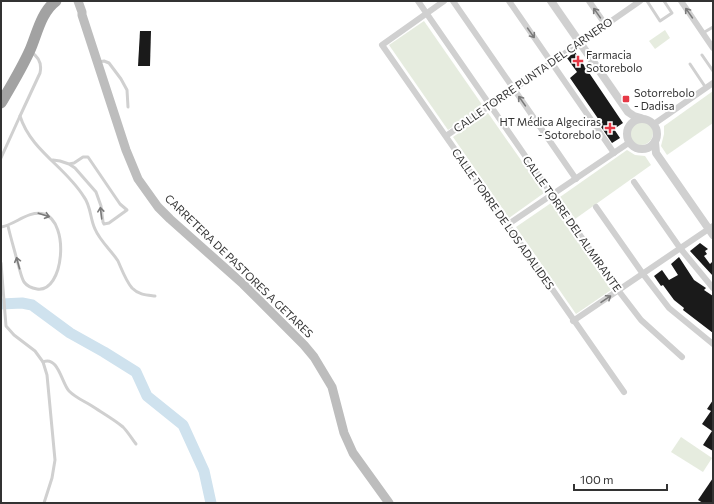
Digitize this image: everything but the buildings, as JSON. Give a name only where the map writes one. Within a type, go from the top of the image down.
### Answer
[{"type":"highway","points":[[1,94],[25,49],[43,1]]},
{"type":"highway","points":[[1,103],[30,51],[44,13],[49,6],[56,1]]},
{"type":"main road","name":"CARRETERA DE PASTORES A GETARES","points":[[70,1],[77,7],[82,16]]},
{"type":"main road","name":"CARRETERA DE PASTORES A GETARES","points":[[78,1],[126,150],[138,180],[170,219],[243,284],[314,357],[332,387],[344,433],[353,453],[389,503]]},
{"type":"street","name":"CALLE TORRE DEL ALMIRANTE","points":[[418,1],[618,290],[641,320],[682,358]]},
{"type":"street","points":[[426,13],[444,1]]},
{"type":"street","points":[[453,1],[576,179]]},
{"type":"street","points":[[509,1],[614,153]]},
{"type":"street","points":[[551,1],[628,112],[654,124],[657,133],[655,142],[656,153]]},
{"type":"street","points":[[589,1],[605,24]]},
{"type":"street","name":"CALLE TORRE PUNTA DEL CARNERO","points":[[446,136],[640,1]]},
{"type":"street","points":[[680,1],[713,48]]},
{"type":"street","name":"CALLE TORRE DE LOS ADALIDES","points":[[426,13],[382,45],[624,392]]},
{"type":"street","points":[[654,124],[713,83]]},
{"type":"street","points":[[573,320],[680,248],[712,230],[656,153],[646,148],[639,148],[630,142],[627,132],[629,125],[628,112]]},
{"type":"street","points":[[629,125],[634,120],[641,118]]},
{"type":"street","points":[[507,225],[630,142]]},
{"type":"street","points":[[646,148],[655,142]]},
{"type":"street","points":[[634,182],[680,248],[713,288]]},
{"type":"street","points":[[596,207],[669,308],[713,344]]},
{"type":"lane","points":[[647,1],[660,21],[672,13],[664,1]]},
{"type":"lane","points":[[703,33],[713,27]]},
{"type":"lane","points":[[1,158],[6,144],[40,73],[40,62],[34,53],[30,51]]},
{"type":"lane","points":[[702,55],[713,71]]},
{"type":"lane","points":[[98,62],[104,61],[109,63],[122,79],[127,90],[128,107]]},
{"type":"lane","points":[[690,64],[706,88]]},
{"type":"lane","points":[[20,116],[23,127],[29,136],[41,150],[63,170],[85,198],[94,228],[117,260],[131,287],[139,294],[155,296]]},
{"type":"lane","points":[[52,160],[69,164],[75,168],[96,192],[102,222],[104,224],[110,223],[127,210],[120,204],[88,157],[83,157],[74,163],[69,164]]},
{"type":"lane","points":[[1,227],[8,226],[32,214],[38,213],[50,217],[54,221],[61,245],[56,276],[49,286],[35,289],[26,285],[23,281],[8,226]]},
{"type":"lane","points":[[1,263],[6,326],[14,336],[35,351],[43,362],[48,375],[55,460],[52,478],[44,503]]},
{"type":"lane","points":[[43,362],[48,360],[52,362],[58,369],[70,393],[122,426],[136,444]]},
{"type":"shaded area","points":[[424,21],[483,106],[448,130],[389,45]]},
{"type":"shaded area","points":[[665,30],[670,38],[655,49],[649,41]]},
{"type":"shaded area","points":[[713,91],[713,123],[667,155],[661,146],[664,126]]},
{"type":"shaded area","points":[[488,113],[544,193],[509,218],[453,137]]},
{"type":"shaded area","points":[[641,121],[649,125],[653,133],[649,141],[641,145],[633,141],[629,133],[633,125]]},
{"type":"shaded area","points":[[627,150],[635,155],[645,156],[651,165],[575,219],[560,197]]},
{"type":"shaded area","points":[[551,203],[611,290],[576,314],[516,227]]},
{"type":"shaded area","points":[[681,437],[712,458],[703,472],[671,452]]},
{"type":"waterway","points":[[1,304],[22,303],[32,305],[70,333],[136,372],[147,396],[183,425],[204,471],[211,503]]},
{"type":"place","name":"Farmacia Sotorebolo","points":[[578,61]]},
{"type":"place","name":"Sotorrebolo - Dadisa","points":[[626,99]]},
{"type":"place","name":"HT Médica Algeciras - Sotorebolo","points":[[610,128]]}]
